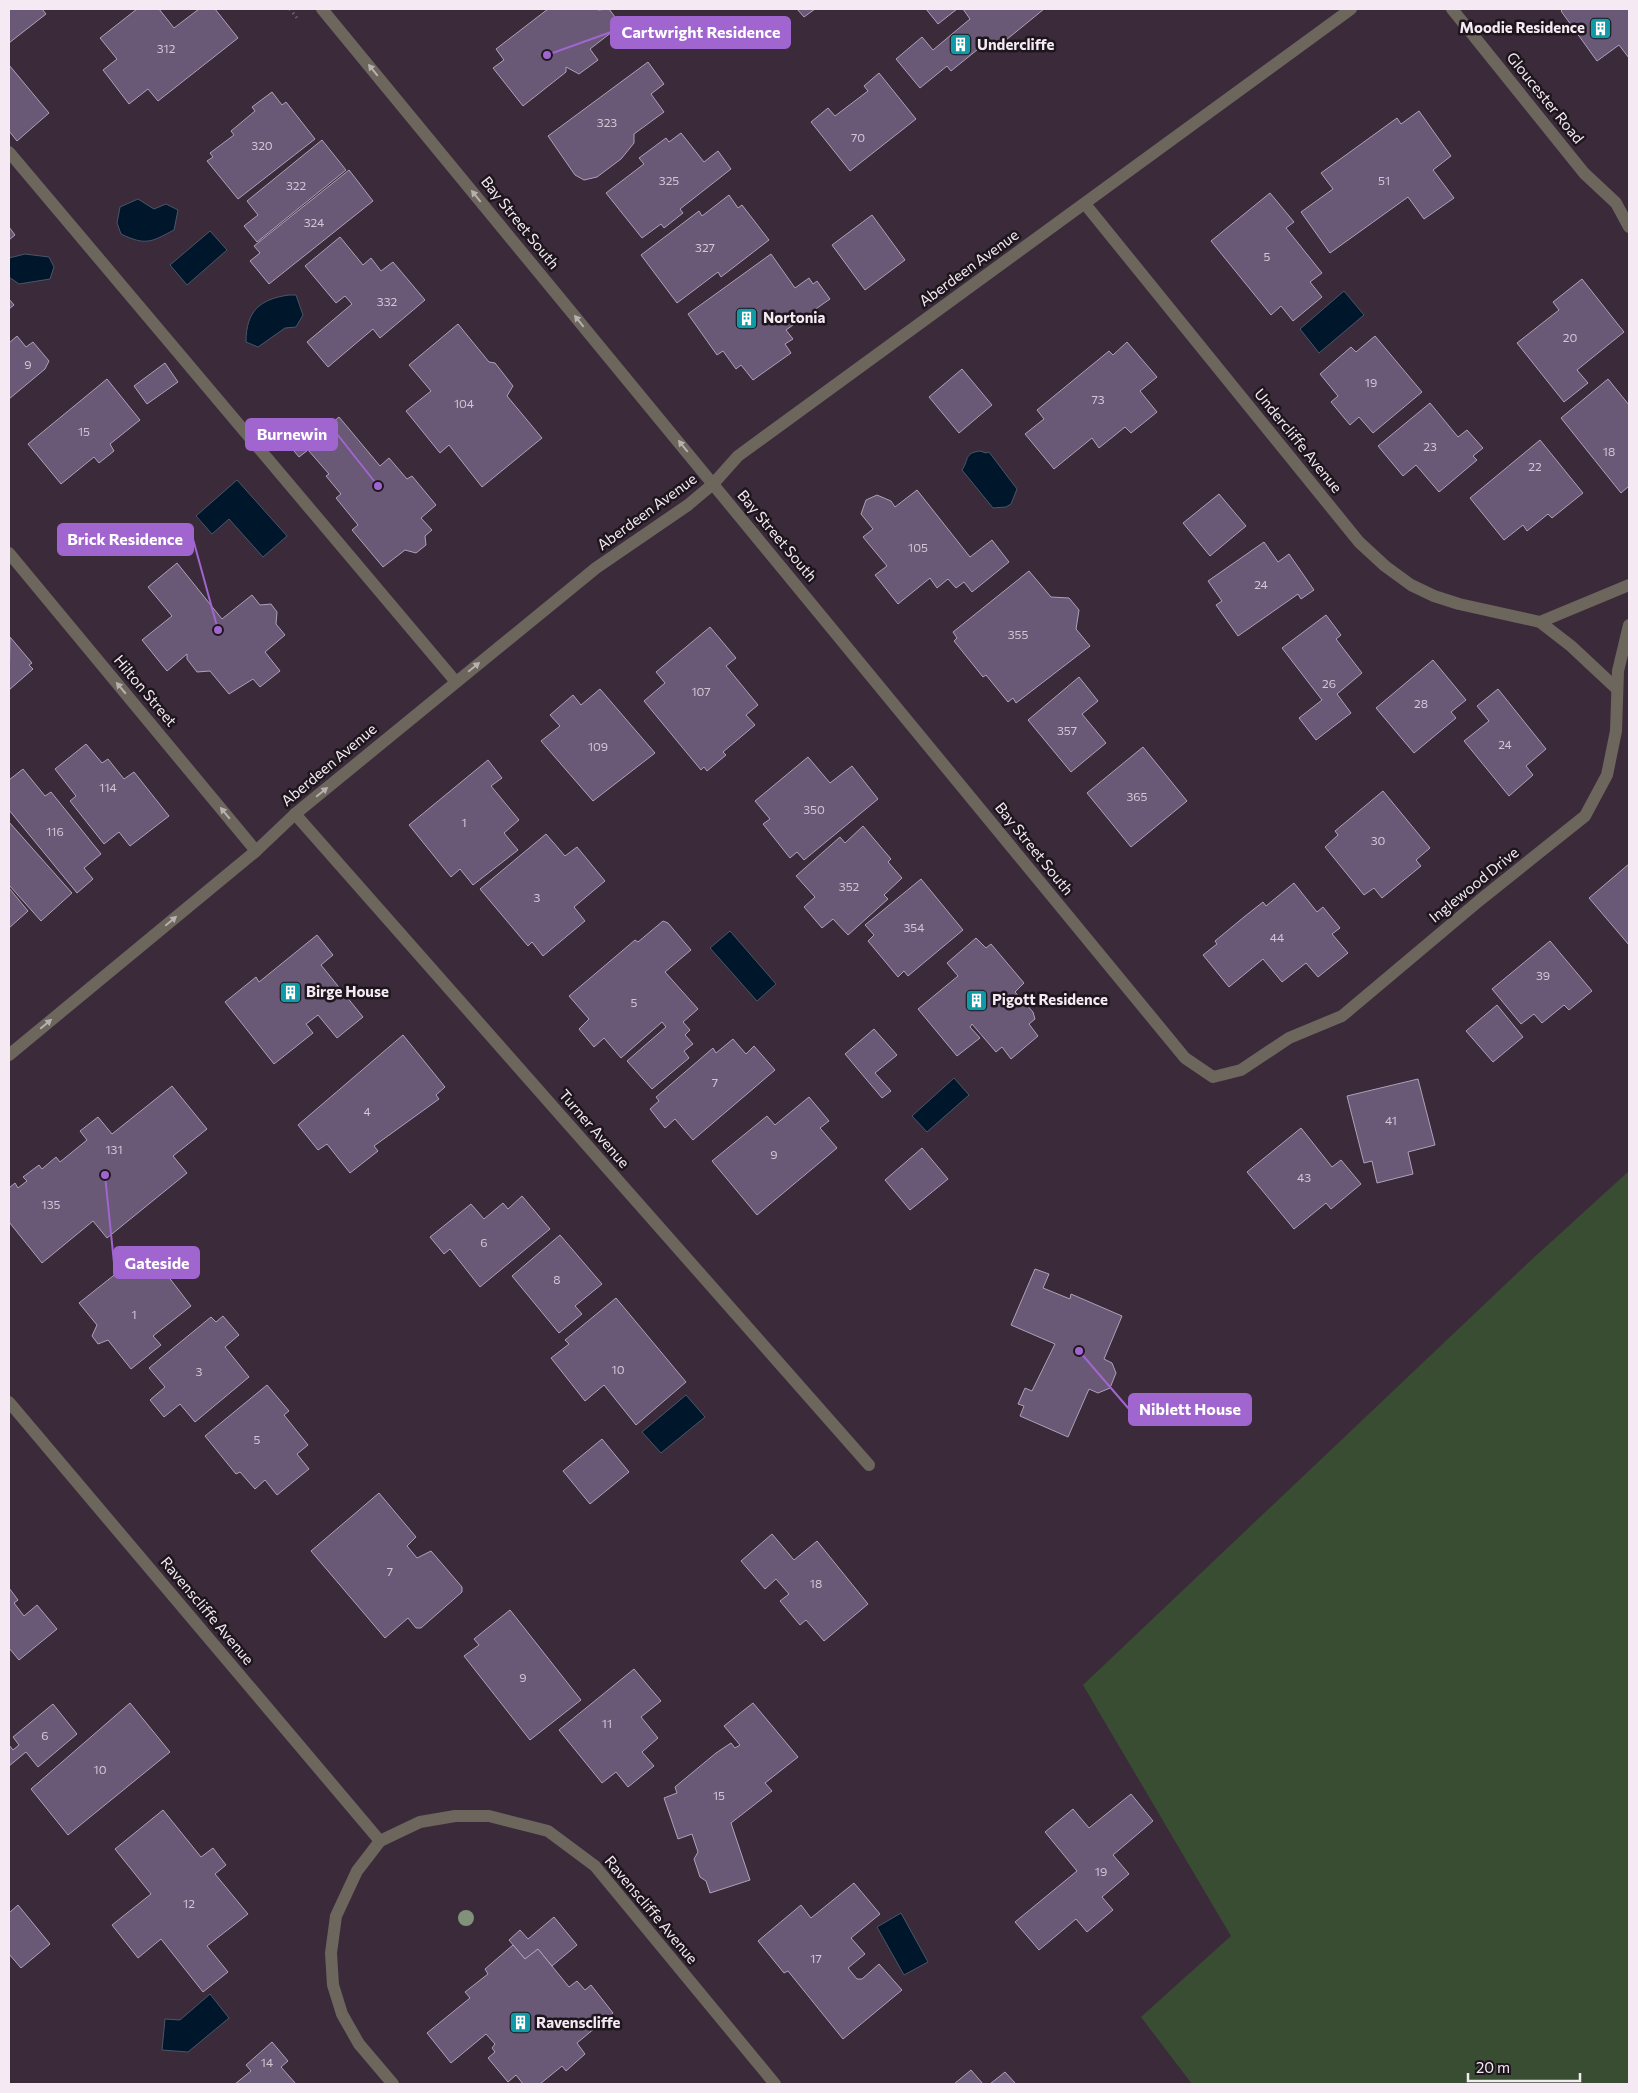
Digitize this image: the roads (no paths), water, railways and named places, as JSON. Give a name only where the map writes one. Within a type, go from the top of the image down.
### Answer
[{"type":"street","name":"Bay Street South","points":[[322,9],[1185,1058],[1213,1077]]},
{"type":"street","name":"Aberdeen Avenue","points":[[9,1056],[256,851],[295,814],[596,568],[679,512],[713,484],[738,456],[1351,9]]},
{"type":"street","name":"Gloucester Road","points":[[1452,9],[1584,173],[1616,203],[1629,227]]},
{"type":"street","points":[[9,152],[456,682]]},
{"type":"street","points":[[1616,203],[1629,204]]},
{"type":"street","name":"Undercliffe Avenue","points":[[1085,204],[1360,542],[1385,566],[1411,585],[1434,596],[1459,604],[1540,622],[1571,646],[1617,689]]},
{"type":"street","name":"Hilton Street","points":[[9,553],[256,851]]},
{"type":"street","points":[[1540,622],[1629,585]]},
{"type":"street","name":"Inglewood Drive","points":[[1213,1077],[1241,1070],[1289,1038],[1342,1016],[1480,900],[1585,816],[1607,775],[1616,731],[1618,671],[1629,625]]},
{"type":"street","name":"Turner Avenue","points":[[295,814],[869,1465]]},
{"type":"street","name":"Ravenscliffe Avenue","points":[[9,1402],[380,1840]]},
{"type":"street","name":"Ravenscliffe Avenue","points":[[393,2084],[359,2044],[342,2014],[333,1985],[331,1953],[336,1916],[357,1871],[380,1840],[420,1822],[455,1816],[488,1816],[548,1831],[595,1866],[775,2084]]},
{"type":"water","points":[[138,199],[154,209],[166,204],[178,210],[174,230],[148,241],[137,240],[121,234],[117,223],[120,207]]},
{"type":"water","points":[[210,231],[227,250],[187,285],[170,265]]},
{"type":"water","points":[[25,254],[49,257],[54,267],[50,279],[19,284],[9,277],[9,258]]},
{"type":"water","points":[[1344,291],[1364,315],[1319,353],[1300,329]]},
{"type":"water","points":[[296,295],[303,315],[296,327],[285,328],[258,347],[246,342],[249,322],[257,308],[270,300]]},
{"type":"water","points":[[980,451],[989,452],[1017,489],[1011,504],[1006,507],[993,508],[962,470],[969,455]]},
{"type":"water","points":[[237,480],[287,536],[263,557],[229,519],[212,534],[196,516]]},
{"type":"water","points":[[730,931],[776,984],[757,1001],[710,948]]},
{"type":"water","points":[[954,1078],[969,1095],[927,1132],[912,1116]]},
{"type":"water","points":[[686,1395],[705,1417],[661,1453],[642,1432]]},
{"type":"water","points":[[901,1913],[928,1962],[904,1975],[877,1927]]},
{"type":"water","points":[[210,1994],[229,2018],[188,2052],[162,2050],[165,2019],[180,2020]]},
{"type":"place","name":"Moodie Residence","points":[[1601,28]]},
{"type":"place","name":"Undercliffe","points":[[961,45]]},
{"type":"place","name":"Cartwright Residence","points":[[547,55]]},
{"type":"place","name":"Nortonia","points":[[747,318]]},
{"type":"place","name":"Burnewin","points":[[378,486]]},
{"type":"place","name":"Brick Residence","points":[[218,630]]},
{"type":"place","name":"Birge House","points":[[290,992]]},
{"type":"place","name":"Pigott Residence","points":[[976,1000]]},
{"type":"place","name":"Gateside","points":[[105,1175]]},
{"type":"place","name":"Niblett House","points":[[1079,1351]]},
{"type":"place","name":"Ravenscliffe","points":[[520,2023]]}]
